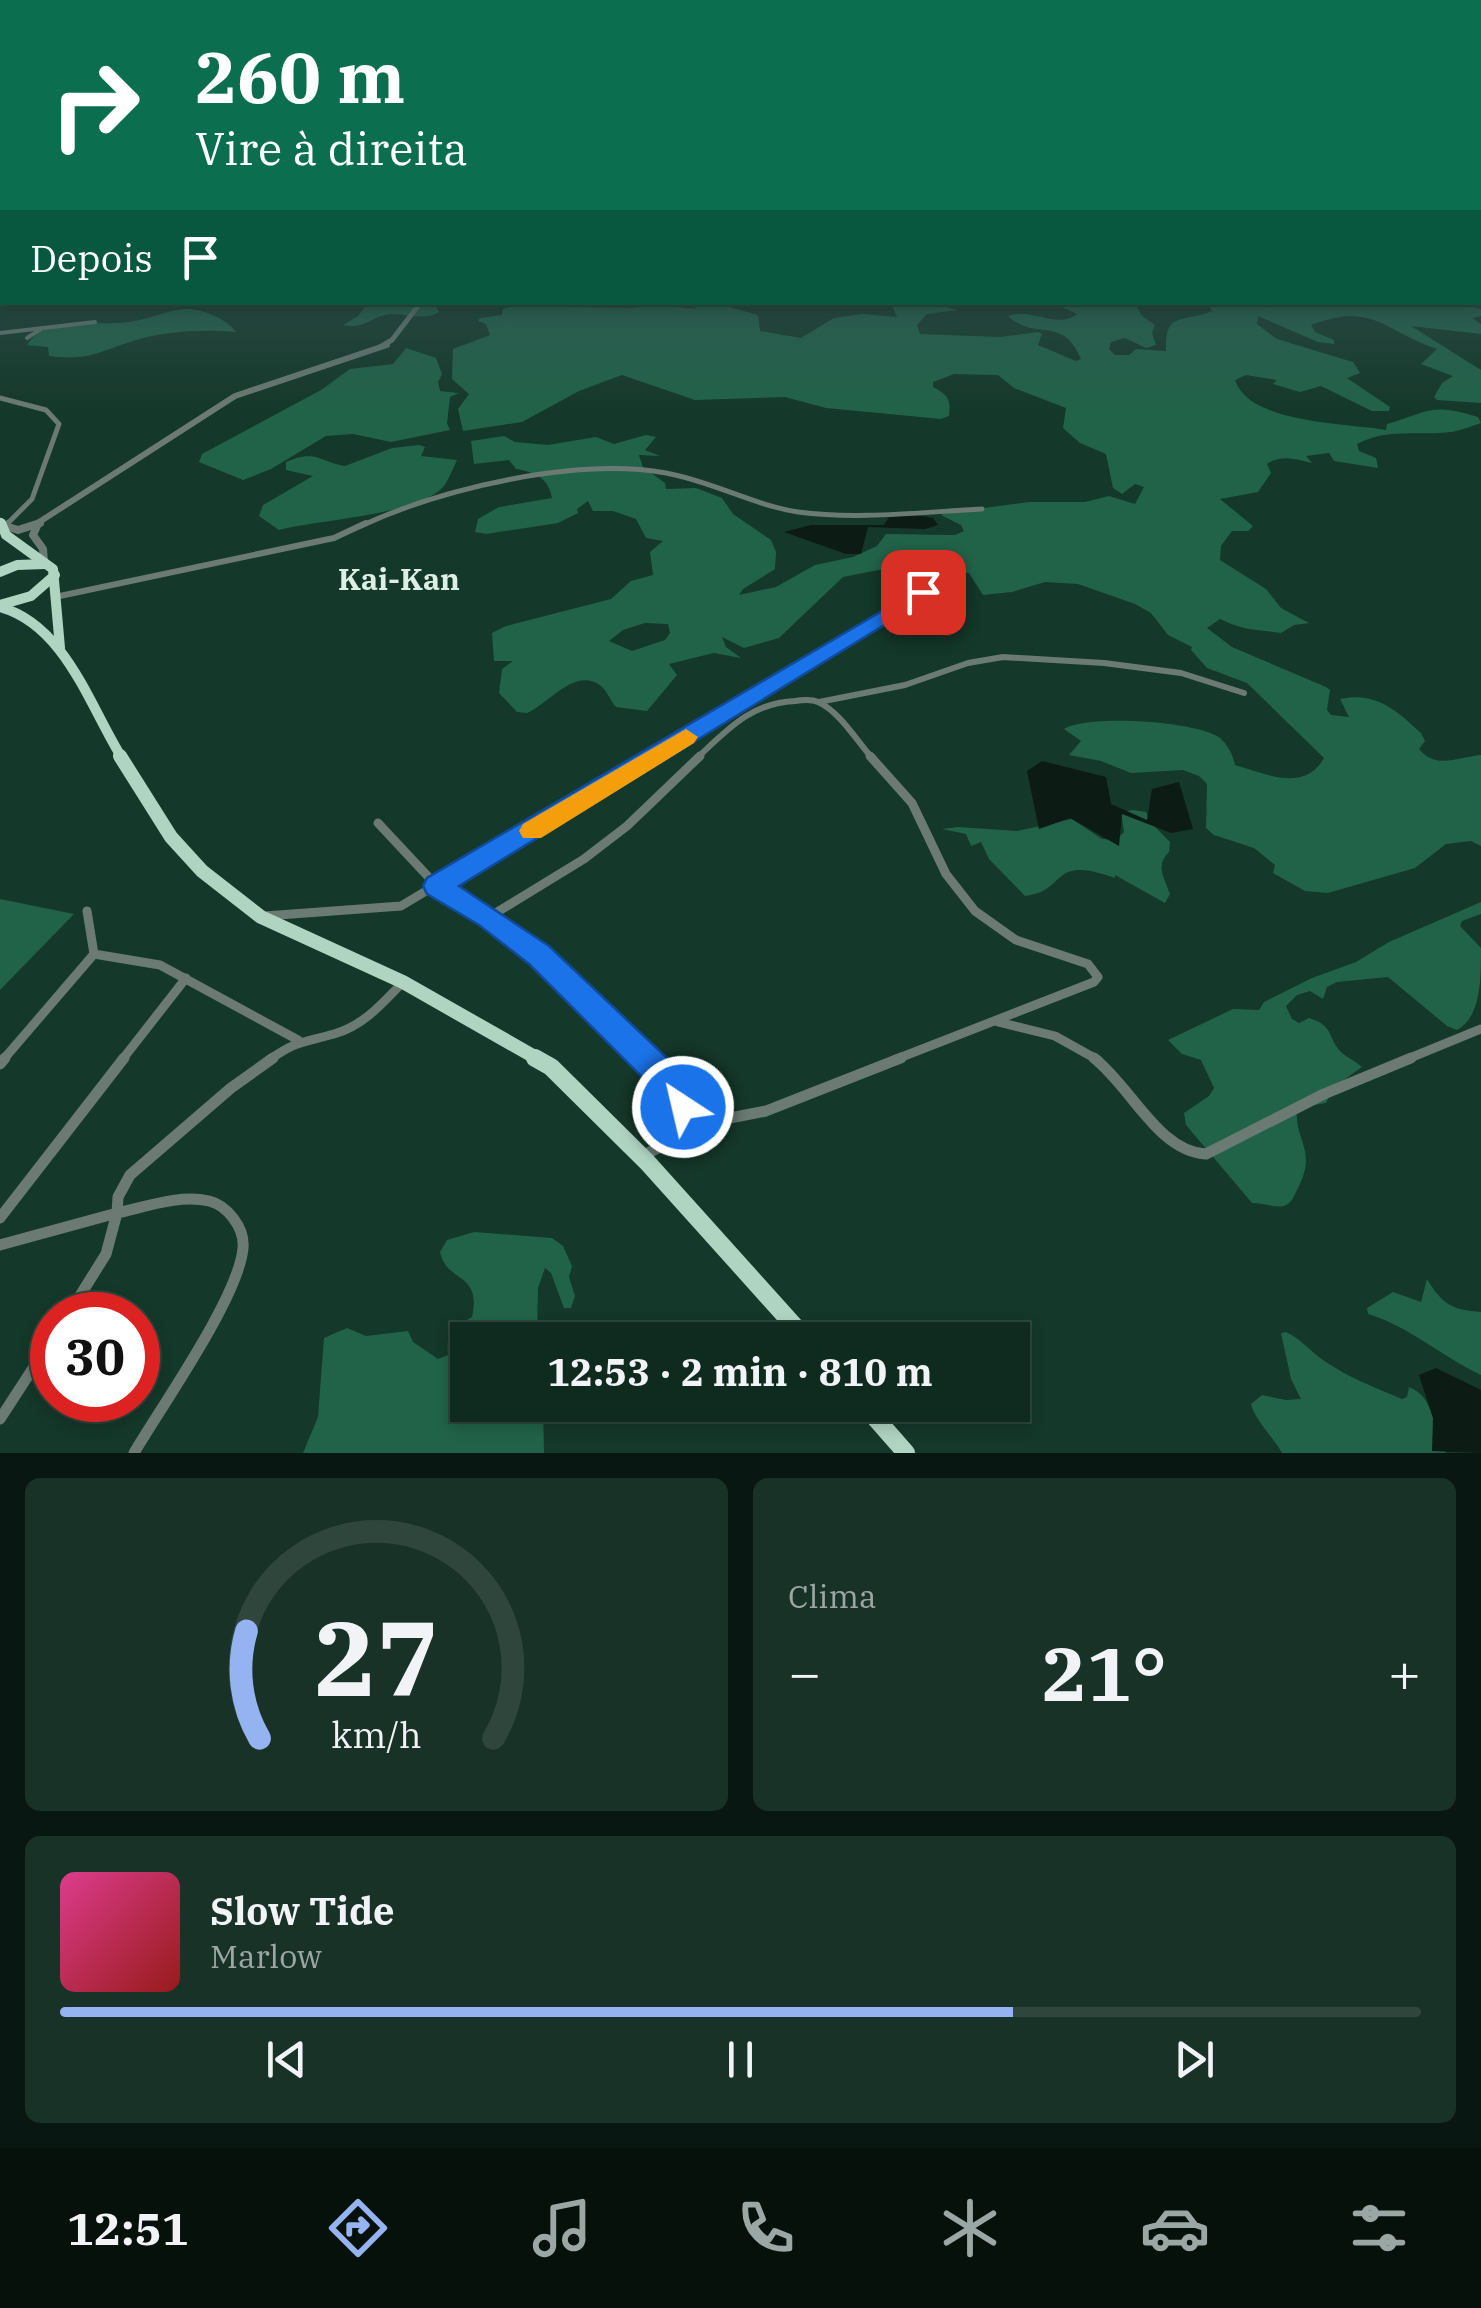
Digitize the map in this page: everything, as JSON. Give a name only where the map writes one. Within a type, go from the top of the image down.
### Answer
[{"type":"highway","points":[[2,524],[6,534],[49,567],[61,652]]},
{"type":"highway","points":[[0,572],[28,564],[49,567]]},
{"type":"highway","points":[[0,606],[31,596],[49,567]]},
{"type":"highway","points":[[0,606],[39,624],[61,652],[171,837],[202,871],[261,916],[337,956],[403,982],[550,1067],[642,1156],[791,1322]]},
{"type":"highway","points":[[879,1422],[906,1453]]},
{"type":"street","points":[[18,530],[39,524],[235,396],[387,346],[400,334],[409,312],[417,305]]},
{"type":"street","points":[[0,333],[95,322]]},
{"type":"street","points":[[27,338],[40,329]]},
{"type":"street","points":[[0,398],[46,410],[59,424],[32,499],[2,524],[40,545]]},
{"type":"street","points":[[55,597],[334,538],[408,504],[488,484],[576,470],[666,473],[774,508],[802,512],[845,515],[982,508]]},
{"type":"street","points":[[39,524],[33,533],[49,567]]},
{"type":"street","points":[[261,916],[390,909],[436,886],[923,592]]},
{"type":"street","points":[[488,917],[584,859],[627,826],[738,719],[770,702],[818,702],[905,685],[968,663],[1002,657],[1104,663],[1181,674],[1244,693]]},
{"type":"street","points":[[683,1107],[696,1100],[730,1118],[766,1111],[1094,982],[1095,972],[1082,962],[1016,940],[975,911],[946,874],[912,803],[818,702]]},
{"type":"street","points":[[378,823],[436,886],[488,917],[539,955],[672,1085],[686,1118],[681,1132],[670,1144],[642,1156]]},
{"type":"street","points":[[0,1064],[94,954],[87,912]]},
{"type":"street","points":[[94,954],[160,965],[298,1040]]},
{"type":"street","points":[[0,1218],[186,978]]},
{"type":"street","points":[[84,1292],[110,1254],[116,1235],[118,1197],[130,1175],[147,1157],[231,1088],[298,1040],[336,1034],[356,1024],[376,1011],[403,982]]},
{"type":"street","points":[[998,1022],[1047,1032],[1072,1044],[1120,1080],[1163,1136],[1189,1154],[1206,1154],[1324,1094],[1481,1029]]},
{"type":"street","points":[[0,1246],[117,1212],[170,1202],[215,1202],[238,1226],[243,1244],[233,1280],[134,1453]]},
{"type":"street","points":[[0,1419],[30,1373]]},
{"type":"green space","points":[[366,305],[434,305],[439,312],[425,316],[381,316],[359,325],[343,325]]},
{"type":"green space","points":[[658,305],[698,309],[688,305],[722,305],[758,315],[760,331],[801,338],[834,318],[862,314],[897,317],[892,305],[939,305],[958,310],[927,314],[917,325],[920,334],[1000,337],[1038,332],[1042,334],[1038,345],[1076,361],[1081,359],[1066,337],[1029,327],[1008,316],[1025,314],[1061,320],[1077,314],[1057,305],[1136,305],[1142,316],[1155,325],[1152,333],[1156,345],[1146,348],[1125,338],[1111,342],[1109,349],[1115,355],[1129,355],[1136,349],[1166,351],[1172,323],[1212,311],[1209,305],[1466,305],[1481,309],[1481,316],[1472,318],[1481,324],[1481,334],[1411,326],[1481,370],[1481,403],[1437,400],[1434,397],[1442,383],[1453,376],[1421,364],[1437,349],[1378,322],[1350,316],[1311,325],[1315,332],[1334,340],[1334,344],[1318,342],[1258,316],[1257,324],[1277,339],[1353,362],[1360,373],[1347,378],[1390,407],[1389,411],[1372,411],[1321,386],[1300,392],[1273,384],[1277,380],[1246,375],[1235,380],[1244,394],[1259,405],[1302,419],[1386,430],[1387,424],[1439,409],[1478,417],[1481,423],[1451,432],[1380,436],[1357,444],[1359,451],[1376,458],[1378,468],[1334,461],[1329,453],[1306,456],[1312,463],[1278,459],[1267,464],[1271,473],[1258,492],[1220,499],[1253,526],[1248,531],[1232,531],[1221,546],[1220,560],[1266,589],[1281,608],[1309,623],[1294,625],[1281,633],[1243,628],[1220,619],[1207,628],[1232,647],[1326,687],[1330,690],[1327,710],[1331,715],[1349,717],[1340,699],[1375,700],[1421,733],[1425,741],[1419,749],[1433,759],[1448,761],[1481,755],[1481,846],[1471,841],[1446,844],[1415,868],[1328,893],[1305,891],[1273,873],[1275,865],[1254,848],[1214,835],[1206,828],[1207,784],[1199,776],[1183,770],[1131,773],[1101,761],[1069,755],[1081,741],[1064,729],[1096,722],[1143,721],[1208,732],[1225,744],[1235,765],[1272,776],[1306,775],[1324,758],[1247,683],[1207,668],[1192,647],[1168,635],[1151,613],[1078,584],[1045,582],[1012,592],[983,595],[969,573],[944,570],[924,561],[843,577],[779,638],[744,648],[722,637],[726,647],[741,658],[714,653],[669,664],[677,675],[647,711],[616,707],[603,688],[591,681],[572,683],[527,713],[517,712],[499,693],[502,669],[513,661],[494,661],[492,633],[611,599],[631,581],[653,575],[650,552],[663,541],[646,538],[636,519],[613,511],[593,511],[588,501],[577,509],[578,513],[558,523],[486,534],[475,532],[478,519],[499,507],[552,498],[544,481],[516,469],[509,460],[474,464],[471,441],[504,436],[515,442],[548,445],[596,437],[614,444],[646,435],[656,437],[645,450],[660,456],[639,455],[643,467],[665,483],[666,489],[696,488],[722,498],[733,514],[771,540],[776,552],[775,569],[739,595],[776,587],[815,565],[853,557],[877,546],[886,534],[955,535],[964,531],[961,525],[941,515],[946,513],[1029,502],[1085,502],[1109,496],[1135,504],[1144,487],[1135,484],[1122,494],[1113,488],[1106,454],[1080,443],[1063,428],[1066,408],[1014,388],[998,375],[954,374],[933,382],[933,387],[949,401],[949,416],[941,419],[826,408],[785,397],[695,400],[622,375],[579,391],[522,422],[463,431],[458,409],[469,394],[452,379],[453,349],[490,335],[486,324],[478,321],[480,318],[502,315],[503,309],[512,306]],"holes":[[[645,623],[668,624],[670,633],[665,640],[632,651],[609,641],[623,630]]]},
{"type":"green space","points":[[186,309],[214,316],[236,332],[158,335],[74,357],[49,356],[48,347],[27,345],[36,335],[60,325],[129,322]]},
{"type":"green space","points":[[406,348],[436,358],[442,374],[438,382],[440,391],[459,393],[450,397],[450,430],[391,442],[353,434],[326,436],[271,469],[243,480],[199,462],[202,454],[321,390],[350,369],[393,364]]},
{"type":"green space","points":[[425,447],[421,456],[457,460],[444,485],[411,505],[279,530],[259,516],[263,505],[313,476],[286,470],[286,462],[311,456],[345,466],[392,448]]},
{"type":"green space","points":[[1121,812],[1146,812],[1150,822],[1170,842],[1162,867],[1170,894],[1165,903],[1115,875],[1079,870],[1061,876],[1039,893],[1025,896],[989,859],[981,842],[971,846],[966,834],[942,829],[1017,831],[1072,819],[1102,839],[1116,840],[1124,832]]},
{"type":"green space","points":[[0,899],[74,914],[0,990]]},
{"type":"green space","points":[[1481,902],[1481,914],[1462,921],[1460,926],[1481,948],[1481,972],[1475,1007],[1457,1030],[1388,977],[1337,982],[1327,987],[1323,999],[1310,991],[1297,995],[1286,1006],[1292,1019],[1299,1023],[1309,1018],[1323,1024],[1341,1052],[1362,1067],[1334,1087],[1326,1103],[1297,1108],[1306,1163],[1292,1200],[1281,1206],[1252,1203],[1186,1125],[1184,1113],[1214,1088],[1201,1060],[1182,1054],[1168,1040],[1233,1009],[1259,1010],[1264,1002],[1312,978],[1356,962],[1389,942]]},
{"type":"green space","points":[[474,1232],[552,1238],[563,1246],[572,1266],[569,1277],[575,1296],[571,1308],[564,1308],[551,1273],[545,1268],[538,1288],[537,1322],[464,1322],[472,1317],[472,1292],[444,1262],[440,1252],[447,1240]]},
{"type":"green space","points":[[1427,1279],[1449,1304],[1481,1312],[1481,1375],[1398,1326],[1368,1314],[1367,1308],[1393,1292],[1421,1302]]},
{"type":"green space","points":[[347,1328],[366,1336],[408,1331],[413,1342],[438,1359],[448,1355],[449,1336],[450,1422],[543,1422],[544,1453],[303,1453],[318,1417],[324,1338]]},
{"type":"green space","points":[[1286,1332],[1332,1366],[1362,1382],[1402,1399],[1407,1397],[1409,1387],[1418,1392],[1429,1406],[1446,1453],[1282,1453],[1251,1404],[1262,1395],[1301,1399],[1291,1379],[1281,1333]]},
{"type":"shaded area","points":[[889,517],[933,518],[938,525],[925,529],[868,527],[861,554],[846,554],[784,532],[811,525],[884,525]]},
{"type":"shaded area","points":[[1042,761],[1106,777],[1111,804],[1147,820],[1152,789],[1179,782],[1193,829],[1171,833],[1122,814],[1119,846],[1070,818],[1039,829],[1027,771]]},
{"type":"shaded area","points":[[1436,1368],[1481,1390],[1481,1453],[1432,1451],[1433,1418],[1419,1375]]},
{"type":"slow traffic","points":[[532,831],[686,737]]},
{"type":"district","name":"Kai-Kan","points":[[399,578]]},
{"type":"route","points":[[683,1107],[672,1085],[539,955],[488,917],[436,886],[923,592]]}]
